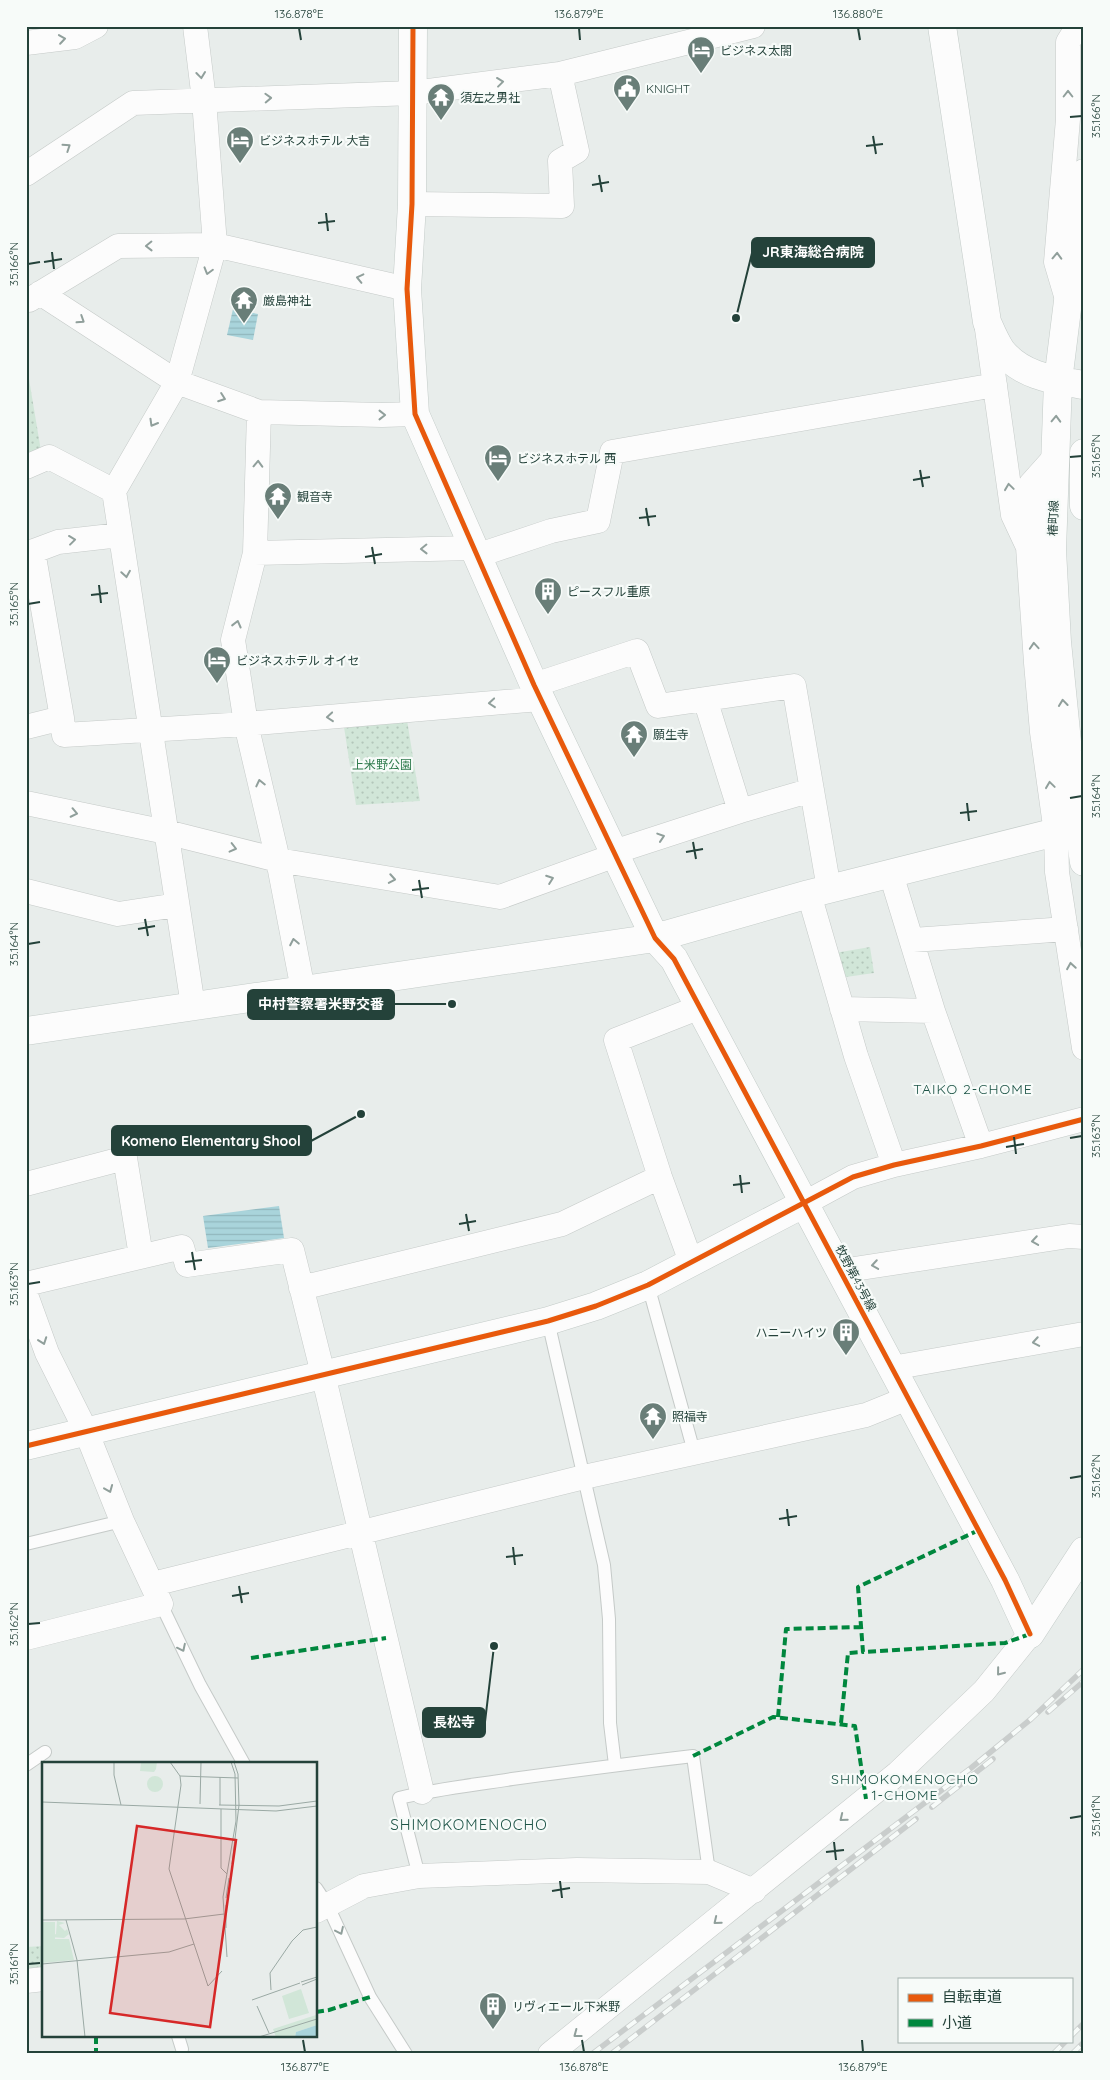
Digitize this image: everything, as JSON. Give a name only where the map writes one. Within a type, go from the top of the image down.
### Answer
[{"type":"street","points":[[26,43],[75,37],[96,26]]},
{"type":"street","points":[[193,1006],[114,491],[177,382],[215,245],[204,100],[195,26]]},
{"type":"street","name":"牧野第43号線","points":[[413,26],[412,204],[407,289],[416,414],[537,692],[655,938],[674,959],[700,1007],[1005,1580],[1030,1634]]},
{"type":"street","points":[[26,174],[133,102],[413,93],[560,74],[662,37],[753,26]]},
{"type":"street","points":[[942,26],[987,322],[1013,515],[1028,547]]},
{"type":"street","points":[[1068,303],[1056,262],[1068,119],[1068,42],[1078,26]]},
{"type":"street","points":[[412,204],[562,206],[560,162],[577,151],[560,74]]},
{"type":"street","name":"椿町線","points":[[1084,173],[1068,303],[1071,383],[1055,457],[1052,550],[1057,642],[1068,752],[1073,829],[1084,862]]},
{"type":"street","points":[[407,289],[215,245],[118,246],[33,297],[177,382],[259,412],[416,414]]},
{"type":"street","points":[[987,322],[1001,349],[1013,363],[1032,374],[1071,383]]},
{"type":"street","points":[[255,553],[475,552],[551,531],[598,521],[612,452],[995,386]]},
{"type":"street","points":[[259,412],[255,553],[233,640],[246,724],[278,860],[303,990]]},
{"type":"street","points":[[1084,453],[1084,506]]},
{"type":"street","points":[[26,467],[49,457],[114,491]]},
{"type":"street","points":[[1055,457],[1030,485],[1028,547],[1042,732],[1073,829],[1058,872],[1084,1048]]},
{"type":"street","points":[[120,535],[58,542],[29,552],[64,734],[246,724],[537,692],[636,651],[658,706],[794,686],[812,790],[819,892],[842,1009],[856,1056],[894,1165]]},
{"type":"street","points":[[705,699],[740,811]]},
{"type":"street","points":[[26,727],[62,718]]},
{"type":"street","points":[[1042,732],[1068,752]]},
{"type":"street","points":[[26,803],[166,832],[278,860],[500,898],[615,853],[740,811],[812,790]]},
{"type":"street","points":[[26,1031],[655,938],[819,892],[1073,829]]},
{"type":"street","points":[[892,874],[934,1011],[981,1146]]},
{"type":"street","points":[[26,891],[118,914],[177,905]]},
{"type":"street","points":[[913,940],[1066,930]]},
{"type":"street","points":[[691,1262],[660,1177],[616,1040],[700,1007]]},
{"type":"street","points":[[842,1009],[934,1011]]},
{"type":"street","points":[[26,1446],[548,1321],[596,1306],[648,1285],[853,1177],[894,1165],[981,1146],[1084,1119]]},
{"type":"street","points":[[26,1184],[124,1158],[141,1256]]},
{"type":"street","points":[[301,1288],[562,1224],[660,1177]]},
{"type":"street","points":[[841,1271],[1069,1236],[1084,1237]]},
{"type":"street","points":[[157,1594],[122,1521],[86,1431],[47,1353],[27,1294],[141,1256],[182,1247],[187,1265],[292,1250],[422,1792]]},
{"type":"street","points":[[892,1368],[1084,1334]]},
{"type":"street","points":[[26,1638],[157,1594],[361,1533],[584,1477],[866,1415],[908,1398]]},
{"type":"street","points":[[550,2054],[898,1773],[984,1691],[1030,1634],[1084,1551]]},
{"type":"street","points":[[320,1902],[364,1886],[419,1876],[576,1870],[710,1872],[754,1890]]},
{"type":"street","points":[[26,1981],[42,1979]]},
{"type":"lane","points":[[648,1285],[694,1452]]},
{"type":"lane","points":[[548,1321],[604,1566],[609,1619],[610,1723],[615,1764]]},
{"type":"lane","points":[[26,1544],[122,1521]]},
{"type":"lane","points":[[157,1594],[200,1686],[243,1762]]},
{"type":"lane","points":[[26,1765],[45,1752]]},
{"type":"lane","points":[[419,1876],[399,1798],[422,1792],[615,1764],[693,1756],[710,1872]]},
{"type":"lane","points":[[320,1902],[370,1997],[406,2054]]},
{"type":"green space","points":[[26,376],[29,379],[41,451],[26,457]]},
{"type":"green space","name":"上米野公園","points":[[407,720],[420,801],[356,805],[344,727]]},
{"type":"green space","points":[[870,947],[874,973],[839,978],[835,953]]},
{"type":"green space","points":[[42,1946],[42,1970],[26,1971],[26,1947]]},
{"type":"water","points":[[233,309],[258,314],[253,340],[227,335]]},
{"type":"water","points":[[279,1206],[284,1238],[208,1248],[203,1216]]},
{"type":"railway","points":[[592,2054],[971,1768],[1031,1719],[1084,1669]]},
{"type":"railway","points":[[1048,1712],[1084,1681]]},
{"type":"railway","points":[[932,1807],[993,1759]]},
{"type":"railway","points":[[611,2054],[916,1819]]},
{"type":"railway","points":[[1072,2035],[1084,2023]]},
{"type":"railway","points":[[1053,2054],[1065,2042]]},
{"type":"railway","points":[[1072,2054],[1084,2042]]},
{"type":"marked path","points":[[979,1530],[858,1587],[863,1652],[1005,1643],[1030,1634]]},
{"type":"marked path","points":[[778,1717],[786,1629],[861,1627]]},
{"type":"marked path","points":[[251,1658],[386,1638]]},
{"type":"marked path","points":[[841,1723],[848,1653],[863,1652]]},
{"type":"marked path","points":[[693,1756],[773,1717],[855,1726],[866,1799]]},
{"type":"marked path","points":[[318,2012],[370,1997]]},
{"type":"marked path","points":[[96,2038],[96,2054]]},
{"type":"cycle path","points":[[413,26],[412,204],[407,289],[415,414],[534,685],[655,938],[674,959],[1005,1580],[1030,1634]]},
{"type":"cycle path","points":[[26,1446],[548,1321],[596,1306],[648,1285],[853,1177],[894,1165],[981,1146],[1084,1119]]},
{"type":"place","name":"ビジネス太閤","points":[[701,74]]},
{"type":"place","name":"KNIGHT","points":[[627,112]]},
{"type":"place","name":"須左之男社","points":[[441,121]]},
{"type":"place","name":"ビジネスホテル 大吉","points":[[240,164]]},
{"type":"place","name":"JR東海総合病院","points":[[736,318]]},
{"type":"place","name":"厳島神社","points":[[244,324]]},
{"type":"place","name":"ビジネスホテル 西","points":[[498,482]]},
{"type":"place","name":"観音寺","points":[[278,520]]},
{"type":"place","name":"ピースフル重原","points":[[548,615]]},
{"type":"place","name":"ビジネスホテル オイセ","points":[[217,684]]},
{"type":"place","name":"願生寺","points":[[634,758]]},
{"type":"place","name":"中村警察署米野交番","points":[[452,1004]]},
{"type":"place","name":"Komeno Elementary Shool","points":[[361,1114]]},
{"type":"place","name":"ハニーハイツ","points":[[846,1356]]},
{"type":"place","name":"照福寺","points":[[653,1440]]},
{"type":"place","name":"長松寺","points":[[494,1646]]},
{"type":"place","name":"リヴィエール下米野","points":[[493,2030]]},
{"type":"district","name":"TAIKO 2-CHOME","points":[[973,1089]]},
{"type":"district","name":"SHIMOKOMENOCHO 1-CHOME","points":[[905,1788]]},
{"type":"district","name":"SHIMOKOMENOCHO","points":[[469,1824]]}]
